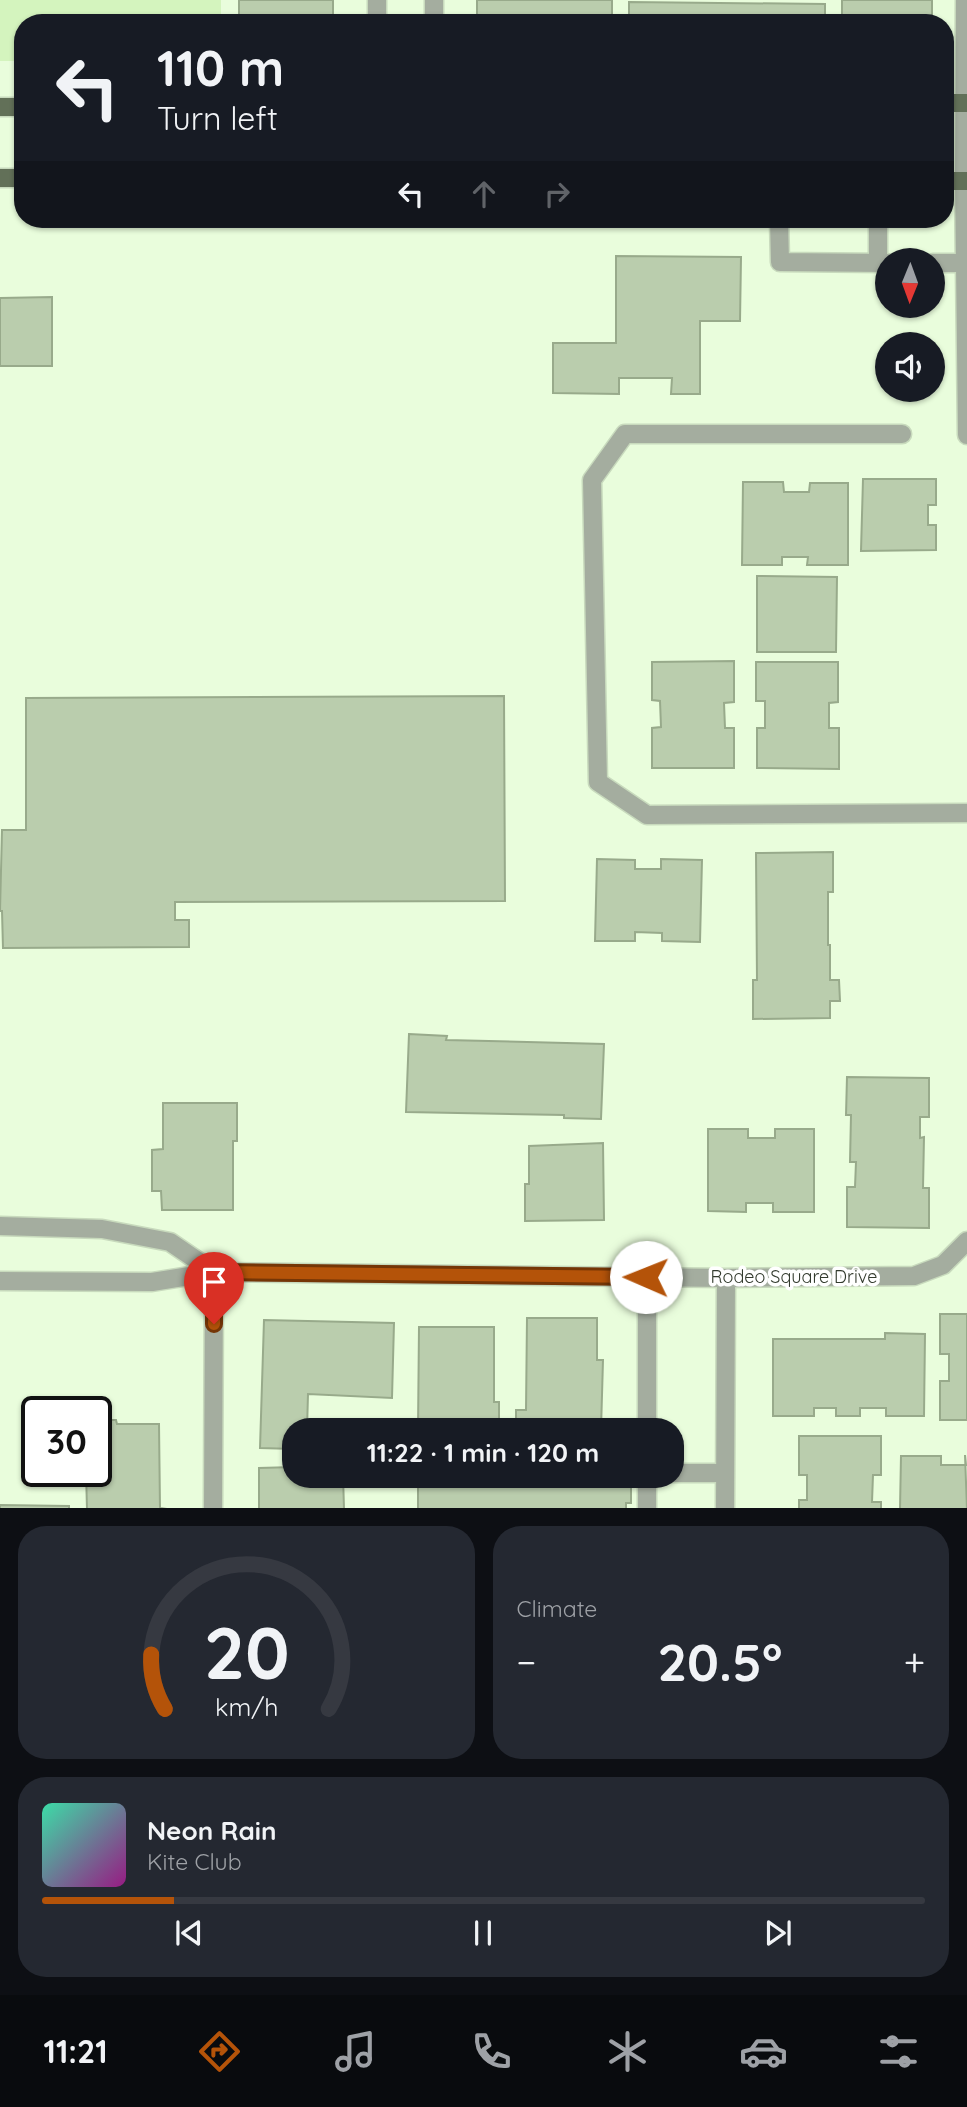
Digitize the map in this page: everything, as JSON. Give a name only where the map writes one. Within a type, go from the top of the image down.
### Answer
[{"type":"street","points":[[965,0],[967,435]]},
{"type":"street","points":[[779,228],[780,262],[875,263]]},
{"type":"street","points":[[879,228],[881,248]]},
{"type":"street","points":[[945,263],[965,263]]},
{"type":"street","points":[[902,434],[625,434],[592,480],[598,782],[648,815],[967,813]]},
{"type":"street","points":[[0,1226],[102,1229],[170,1242],[214,1272],[213,1508]]},
{"type":"street","name":"Rodeo Square Drive","points":[[0,1281],[152,1282],[214,1272],[726,1278],[914,1276],[943,1265],[967,1241]]},
{"type":"street","points":[[725,1508],[726,1278]]},
{"type":"street","points":[[647,1313],[647,1418]]},
{"type":"street","points":[[684,1473],[725,1473]]},
{"type":"street","points":[[647,1488],[647,1508]]},
{"type":"green space","points":[[0,0],[221,0],[221,14],[14,14],[14,61],[0,61]]},
{"type":"building","points":[[239,0],[333,0],[333,14],[239,14]]},
{"type":"building","points":[[477,0],[612,0],[612,14],[477,14]]},
{"type":"building","points":[[842,0],[932,0],[932,14],[842,14]]},
{"type":"building","points":[[629,2],[825,4],[825,14],[629,14]]},
{"type":"building","points":[[616,256],[741,257],[740,321],[700,321],[700,394],[671,394],[672,378],[619,378],[619,394],[553,393],[553,343],[616,343]]},
{"type":"building","points":[[52,297],[52,366],[0,366],[0,298]]},
{"type":"building","points":[[863,479],[936,479],[936,505],[928,505],[928,525],[936,525],[936,550],[861,551]]},
{"type":"building","points":[[743,482],[783,482],[784,492],[809,492],[810,483],[848,483],[848,565],[807,565],[808,557],[782,557],[782,565],[742,565]]},
{"type":"building","points":[[757,576],[837,577],[836,652],[757,652]]},
{"type":"building","points":[[734,661],[734,702],[724,703],[725,728],[734,728],[734,768],[652,768],[652,728],[661,727],[660,701],[652,700],[652,662]]},
{"type":"building","points":[[756,662],[838,662],[838,702],[829,703],[829,728],[839,728],[839,769],[757,768],[757,728],[765,728],[765,701],[756,701]]},
{"type":"building","points":[[504,696],[505,901],[175,902],[175,920],[189,920],[189,947],[3,948],[0,911],[2,830],[26,830],[26,698]]},
{"type":"building","points":[[833,852],[833,892],[828,892],[828,945],[830,980],[839,980],[840,1001],[830,1001],[830,1018],[753,1019],[753,980],[757,980],[756,853]]},
{"type":"building","points":[[597,859],[635,860],[635,869],[661,869],[661,859],[702,860],[700,942],[662,941],[662,933],[635,932],[635,941],[595,941]]},
{"type":"building","points":[[409,1034],[447,1036],[446,1040],[604,1044],[601,1119],[564,1118],[564,1115],[406,1112]]},
{"type":"building","points":[[847,1077],[929,1078],[929,1117],[920,1117],[920,1138],[924,1137],[923,1188],[929,1188],[929,1228],[847,1227],[847,1187],[855,1187],[856,1162],[850,1162],[851,1115],[846,1115]]},
{"type":"building","points":[[163,1103],[237,1103],[237,1141],[233,1141],[233,1210],[162,1210],[161,1191],[152,1191],[152,1150],[163,1149]]},
{"type":"building","points":[[708,1129],[748,1129],[748,1138],[775,1138],[775,1129],[814,1129],[814,1212],[773,1212],[773,1203],[746,1203],[746,1212],[708,1211]]},
{"type":"building","points":[[603,1143],[604,1220],[525,1221],[529,1146]]},
{"type":"building","points":[[940,1314],[967,1314],[967,1420],[940,1420],[940,1381],[949,1381],[949,1354],[940,1354]]},
{"type":"building","points":[[527,1318],[597,1318],[597,1360],[603,1360],[601,1418],[516,1418],[516,1410],[526,1410]]},
{"type":"building","points":[[264,1320],[394,1323],[392,1398],[308,1394],[307,1418],[282,1418],[282,1449],[260,1448]]},
{"type":"building","points":[[419,1327],[494,1327],[494,1402],[499,1402],[499,1418],[418,1418]]},
{"type":"building","points":[[885,1333],[925,1334],[924,1416],[886,1416],[886,1408],[860,1408],[860,1416],[836,1416],[836,1408],[814,1408],[814,1416],[773,1416],[773,1339],[885,1339]]},
{"type":"building","points":[[112,1420],[116,1420],[117,1424],[159,1424],[160,1508],[87,1508],[86,1487],[112,1487]]},
{"type":"building","points":[[799,1436],[881,1436],[881,1475],[873,1475],[872,1502],[881,1502],[881,1508],[799,1508],[799,1500],[807,1500],[807,1475],[799,1475]]},
{"type":"building","points":[[901,1456],[941,1456],[941,1465],[965,1465],[967,1508],[900,1508]]},
{"type":"building","points":[[282,1467],[282,1488],[343,1488],[344,1508],[259,1508],[259,1468]]},
{"type":"building","points":[[418,1488],[631,1488],[631,1503],[626,1503],[626,1508],[418,1508]]},
{"type":"building","points":[[0,1505],[69,1506],[69,1508],[0,1508]]},
{"type":"route","points":[[214,1324],[214,1272],[646,1277]]}]
